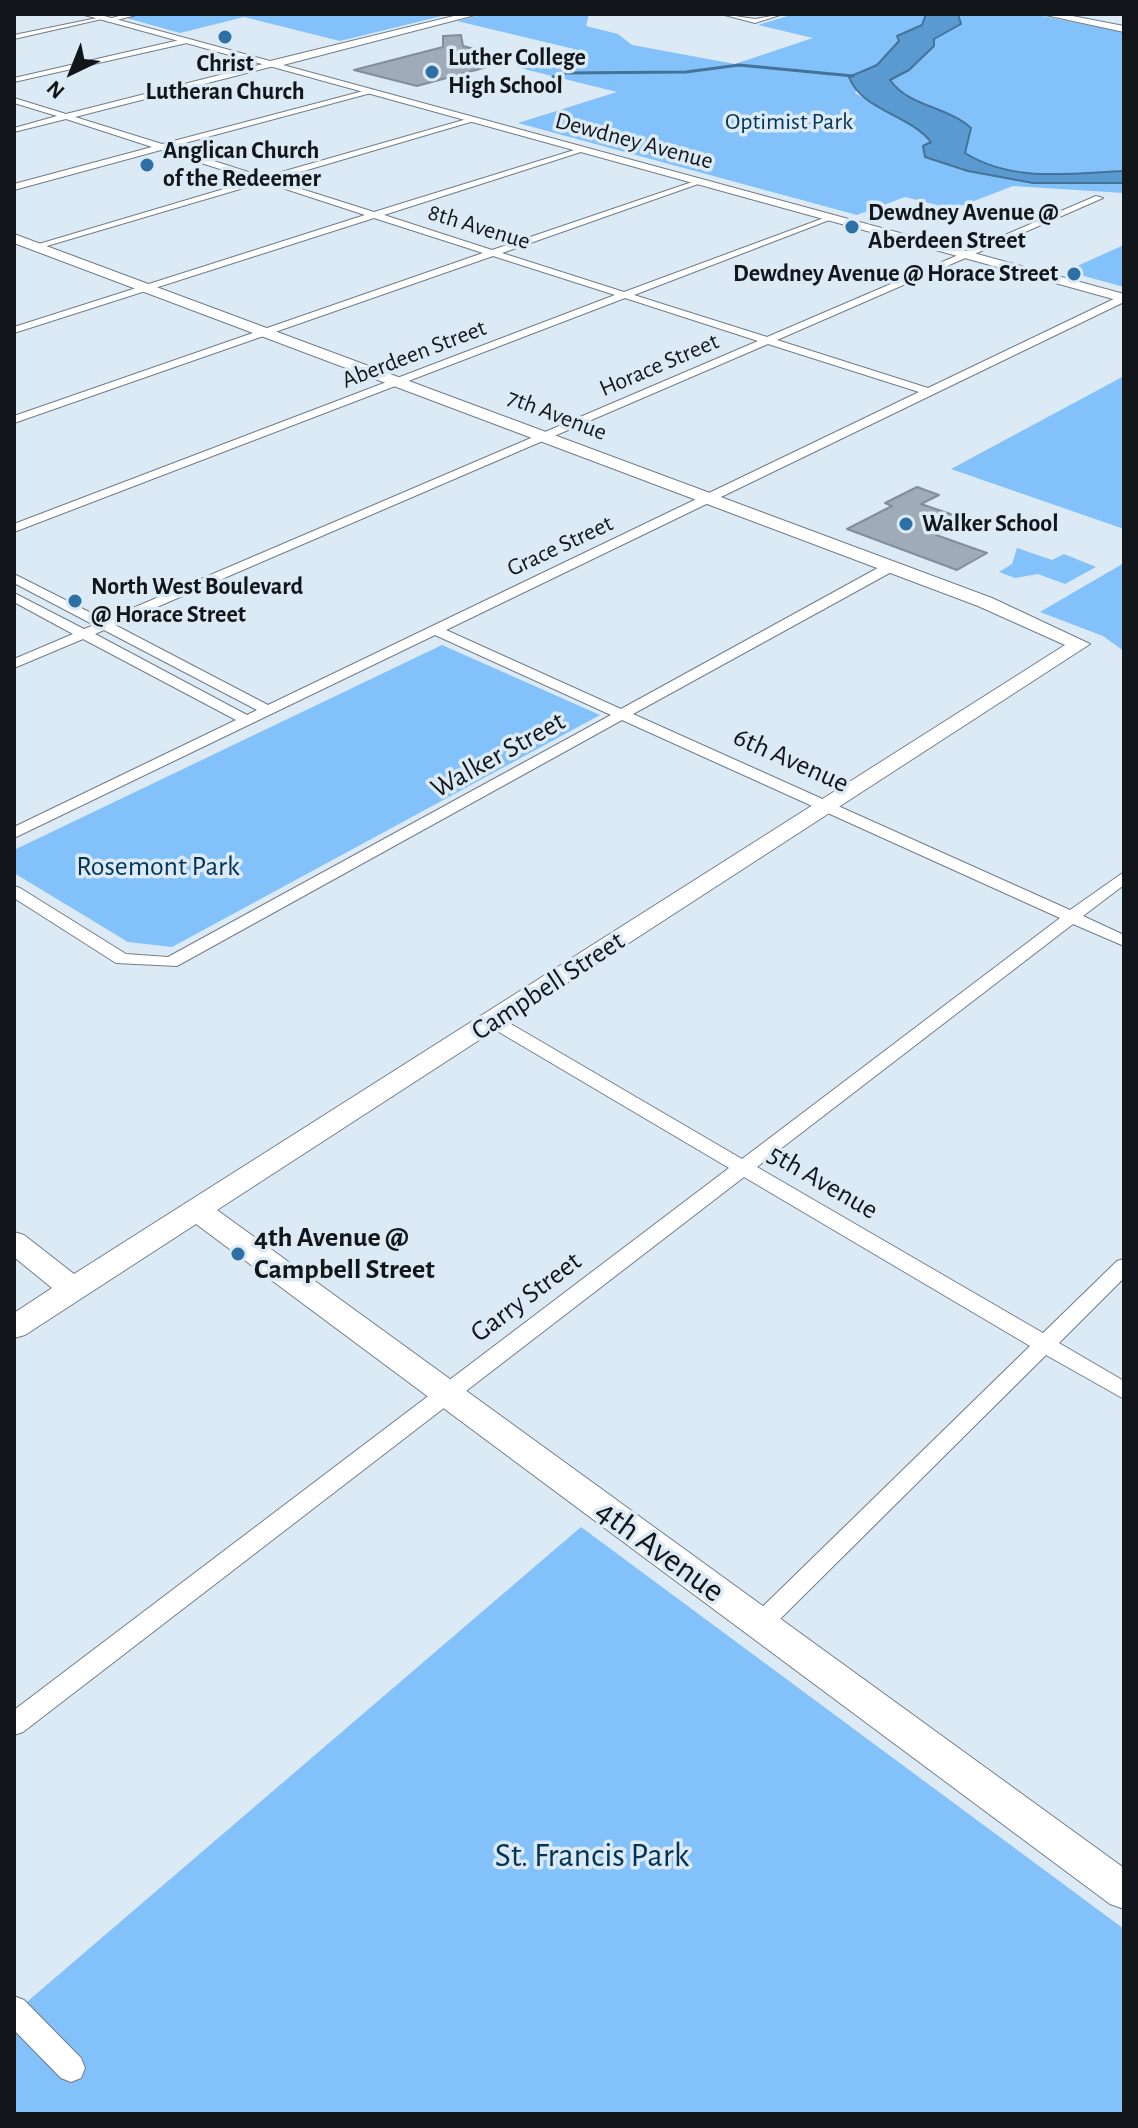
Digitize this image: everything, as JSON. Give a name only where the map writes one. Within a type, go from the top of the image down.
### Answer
[{"type":"street","name":"Dewdney Avenue","points":[[86,14],[1124,298]]},
{"type":"street","points":[[14,37],[136,14]]},
{"type":"street","points":[[14,130],[474,14]]},
{"type":"street","points":[[725,14],[755,21],[779,14]]},
{"type":"street","points":[[1046,14],[1124,29]]},
{"type":"street","points":[[14,80],[184,41]]},
{"type":"street","points":[[14,187],[368,91]]},
{"type":"street","name":"8th Avenue","points":[[14,100],[932,393]]},
{"type":"street","points":[[37,246],[471,119]]},
{"type":"street","points":[[14,330],[581,149]]},
{"type":"street","points":[[14,420],[698,181]]},
{"type":"street","name":"Horace Street","points":[[14,664],[1099,198]]},
{"type":"street","name":"Aberdeen Street","points":[[14,528],[829,217]]},
{"type":"street","name":"7th Avenue","points":[[14,238],[890,567],[1080,644]]},
{"type":"street","name":"Grace Street","points":[[14,833],[1124,298]]},
{"type":"street","name":"Walker Street","points":[[14,891],[122,959],[171,962],[890,567]]},
{"type":"street","points":[[14,578],[267,710]]},
{"type":"street","points":[[14,597],[246,720]]},
{"type":"street","name":"6th Avenue","points":[[435,630],[1124,941]]},
{"type":"street","name":"Campbell Street","points":[[14,1327],[1080,644]]},
{"type":"street","name":"Garry Street","points":[[14,1724],[1124,877]]},
{"type":"street","name":"5th Avenue","points":[[493,1021],[1124,1391]]},
{"type":"street","name":"4th Avenue","points":[[197,1210],[1124,1891]]},
{"type":"street","points":[[14,1242],[73,1289]]},
{"type":"street","points":[[760,1624],[1124,1266]]},
{"type":"street","points":[[14,2010],[71,2068]]},
{"type":"green space","points":[[112,14],[450,14],[340,41],[244,17],[180,33]]},
{"type":"green space","name":"Optimist Park","points":[[485,14],[589,14],[586,26],[618,34],[632,45],[735,64],[813,38],[758,25],[794,14],[926,14],[922,25],[897,35],[899,41],[855,93],[921,130],[931,143],[925,157],[968,171],[1033,183],[1124,183],[1124,193],[1013,186],[953,209],[905,197],[857,215],[518,123],[617,92],[516,67],[574,49],[457,21]]},
{"type":"green space","points":[[958,14],[1032,14],[1124,32],[1124,171],[1042,174],[1002,169],[965,153],[967,143],[962,120],[903,96],[889,80],[909,70],[934,46],[934,39],[960,24]]},
{"type":"green space","points":[[1124,245],[1124,287],[1066,271]]},
{"type":"green space","points":[[1124,376],[1124,529],[951,469]]},
{"type":"green space","points":[[1017,548],[1052,560],[1064,554],[1096,567],[1065,584],[1038,574],[1015,578],[999,572],[1012,564]]},
{"type":"green space","points":[[1124,563],[1124,651],[1103,636],[1040,612]]},
{"type":"green space","name":"Rosemont Park","points":[[442,645],[600,715],[172,947],[128,942],[14,873],[14,850]]},
{"type":"green space","name":"St. Francis Park","points":[[581,1527],[1124,1929],[1124,2114],[14,2114],[14,2013]]},
{"type":"shaded area","points":[[926,14],[958,14],[961,24],[934,39],[934,46],[909,70],[890,80],[907,96],[951,115],[971,128],[965,153],[1002,169],[1022,172],[1063,174],[1124,171],[1124,183],[1033,183],[968,171],[925,157],[923,146],[931,142],[911,125],[864,98],[849,77],[877,65],[899,41],[897,36],[922,25]]},
{"type":"building","name":"Luther College High School","points":[[461,35],[463,46],[494,54],[469,62],[487,67],[417,86],[354,70],[443,47],[443,36]]},
{"type":"building","name":"Walker School","points":[[917,487],[939,495],[921,504],[965,519],[936,535],[987,553],[957,570],[847,529],[892,506],[885,503]]},
{"type":"waterway","points":[[553,77],[565,73],[686,72],[739,65],[853,76]]},
{"type":"place","name":"Christ Lutheran Church","points":[[225,37]]},
{"type":"place","name":"Luther College High School","points":[[432,72]]},
{"type":"place","name":"Anglican Church of the Redeemer","points":[[147,165]]},
{"type":"place","name":"Dewdney Avenue @ Aberdeen Street","points":[[852,227]]},
{"type":"place","name":"Dewdney Avenue @ Horace Street","points":[[1074,274]]},
{"type":"place","name":"Walker School","points":[[906,524]]},
{"type":"place","name":"North West Boulevard @ Horace Street","points":[[75,601]]},
{"type":"place","name":"4th Avenue @ Campbell Street","points":[[238,1254]]}]
